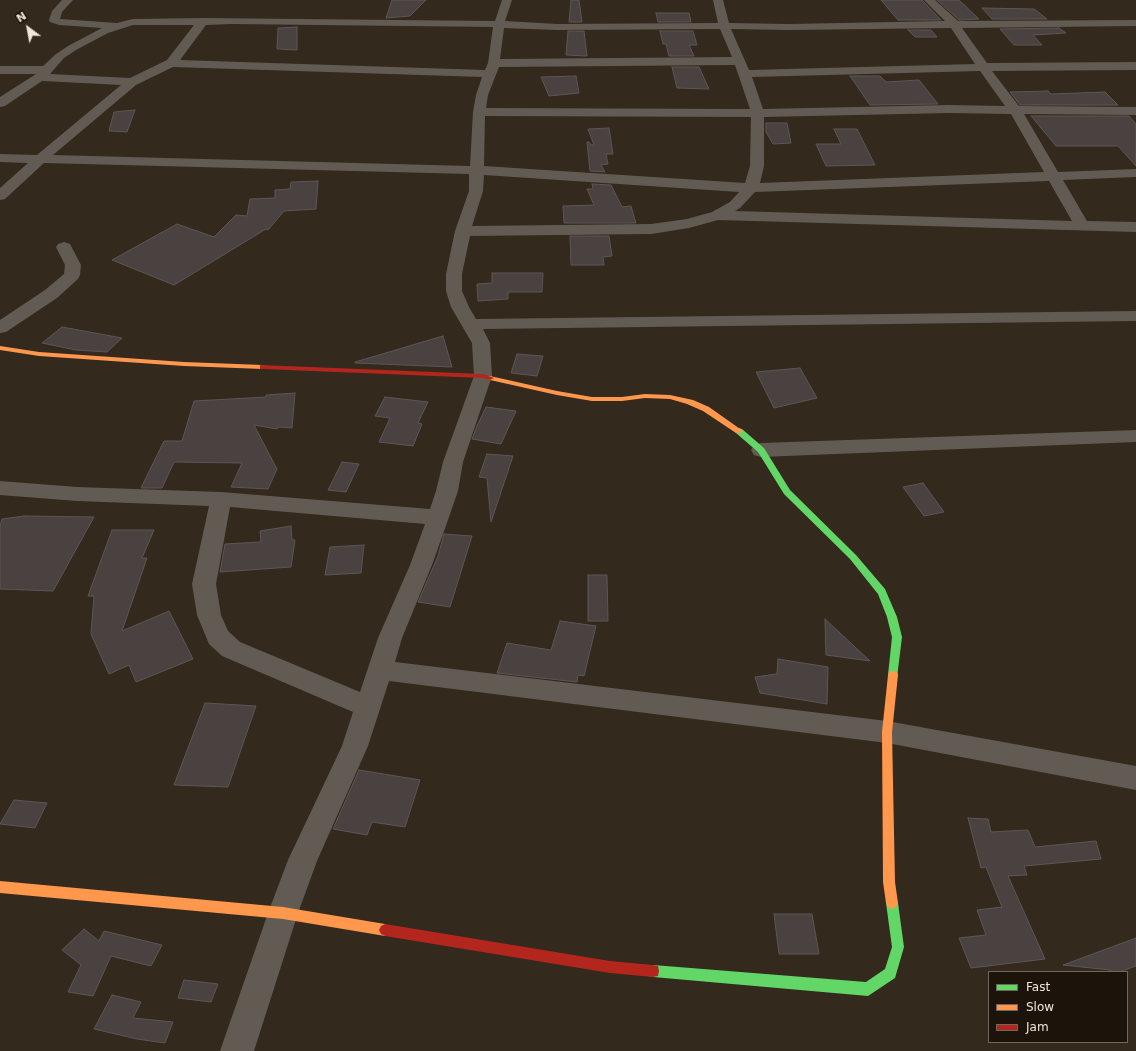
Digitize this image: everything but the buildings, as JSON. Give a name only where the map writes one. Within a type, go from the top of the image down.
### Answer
[{"type":"street","points":[[68,0],[57,11],[54,20],[59,22],[116,26]]},
{"type":"street","points":[[237,1051],[283,913],[303,860],[355,746],[378,670],[421,565],[451,477],[453,462],[470,407],[483,376],[481,343],[460,307],[454,291],[454,274],[463,231],[476,191],[479,112],[482,95],[492,68],[499,24],[507,0]]},
{"type":"street","points":[[463,231],[651,229],[689,223],[717,215],[735,205],[751,188],[757,166],[758,113],[742,68],[724,26],[718,0]]},
{"type":"street","points":[[929,0],[955,25],[983,68],[1015,110],[1082,225]]},
{"type":"street","points":[[0,196],[39,160],[132,82],[171,63],[203,21]]},
{"type":"street","points":[[0,103],[44,74],[65,52],[88,38],[116,26],[139,22],[203,21],[499,24],[557,27],[789,27],[1136,23]]},
{"type":"street","points":[[171,63],[492,68],[983,68],[1136,66]]},
{"type":"street","points":[[0,70],[132,82]]},
{"type":"street","points":[[479,112],[758,113],[949,109],[1136,111]]},
{"type":"street","points":[[0,158],[477,170],[751,188],[1136,173]]},
{"type":"street","points":[[717,215],[1136,227]]},
{"type":"street","points":[[0,328],[51,294],[72,275],[73,265],[64,247]]},
{"type":"street","points":[[471,324],[1136,316]]},
{"type":"street","points":[[0,348],[39,354],[184,364],[483,376],[557,393],[592,399],[670,397],[690,402],[706,409],[745,435],[761,450],[787,492],[853,557],[882,592],[892,617],[897,637],[887,732],[889,882],[898,947],[890,973],[868,989],[832,987],[610,967],[283,913],[0,887]]},
{"type":"street","points":[[761,450],[1136,436]]},
{"type":"street","points":[[0,488],[77,494],[221,499],[438,516]]},
{"type":"street","points":[[221,499],[204,584],[209,615],[218,637],[231,649],[367,707]]},
{"type":"street","points":[[378,670],[887,732],[1136,778]]},
{"type":"traffic: fast","points":[[739,431],[761,450],[787,492],[853,557],[882,592],[892,617],[897,637],[893,675]]},
{"type":"traffic: fast","points":[[653,971],[868,989],[890,973],[898,947],[892,903]]},
{"type":"traffic: slow","points":[[0,348],[39,354],[184,364],[263,367]]},
{"type":"traffic: slow","points":[[490,378],[592,399],[622,399],[645,396],[670,397],[690,402],[706,409],[739,431]]},
{"type":"traffic: slow","points":[[892,903],[889,882],[887,732],[893,675]]},
{"type":"traffic: slow","points":[[0,887],[283,913],[385,930]]},
{"type":"traffic: jam","points":[[263,367],[483,376],[490,378]]},
{"type":"traffic: jam","points":[[385,930],[610,967],[653,971]]}]
